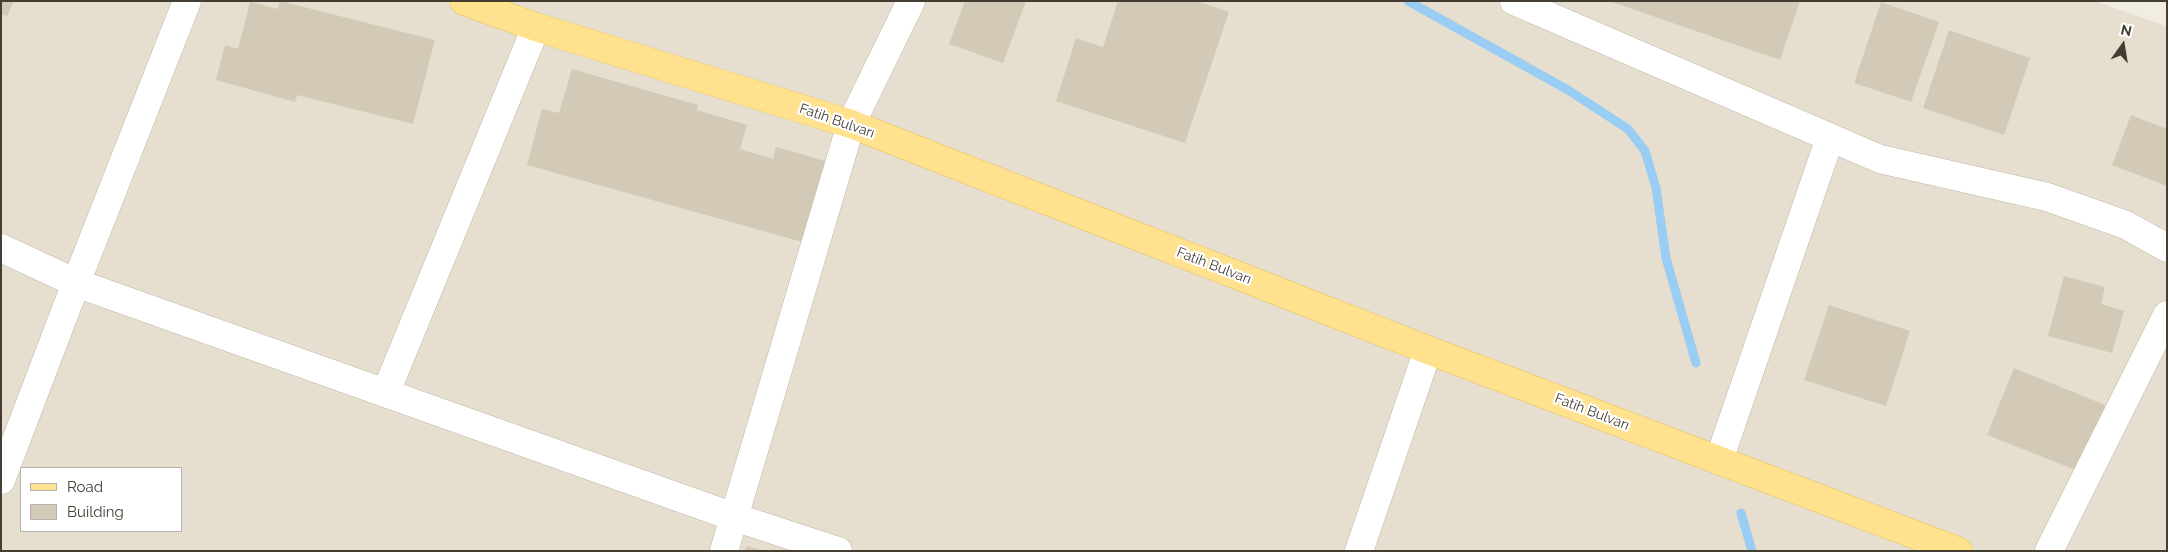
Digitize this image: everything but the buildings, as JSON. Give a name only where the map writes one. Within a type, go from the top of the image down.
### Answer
[{"type":"main road","name":"Fatih Bulvarı","points":[[464,1],[536,27],[852,124],[1428,350],[1958,551]]},
{"type":"street","points":[[1,480],[76,282],[187,1]]},
{"type":"street","points":[[724,551],[852,124],[911,1]]},
{"type":"street","points":[[1514,1],[1880,159],[2047,197],[2126,225],[2167,248]]},
{"type":"street","points":[[386,392],[536,27]]},
{"type":"street","points":[[1720,460],[1830,138]]},
{"type":"street","points":[[1,248],[76,282],[734,517],[838,551]]},
{"type":"street","points":[[2049,551],[2167,315]]},
{"type":"street","points":[[1359,551],[1428,350]]},
{"type":"shaded area","points":[[1,1],[2094,1],[2167,26],[2167,551],[1,551]]},
{"type":"waterway","points":[[1408,1],[1568,90],[1628,129],[1645,151],[1656,188],[1666,258],[1696,363]]},
{"type":"waterway","points":[[1741,513],[1752,551]]}]
